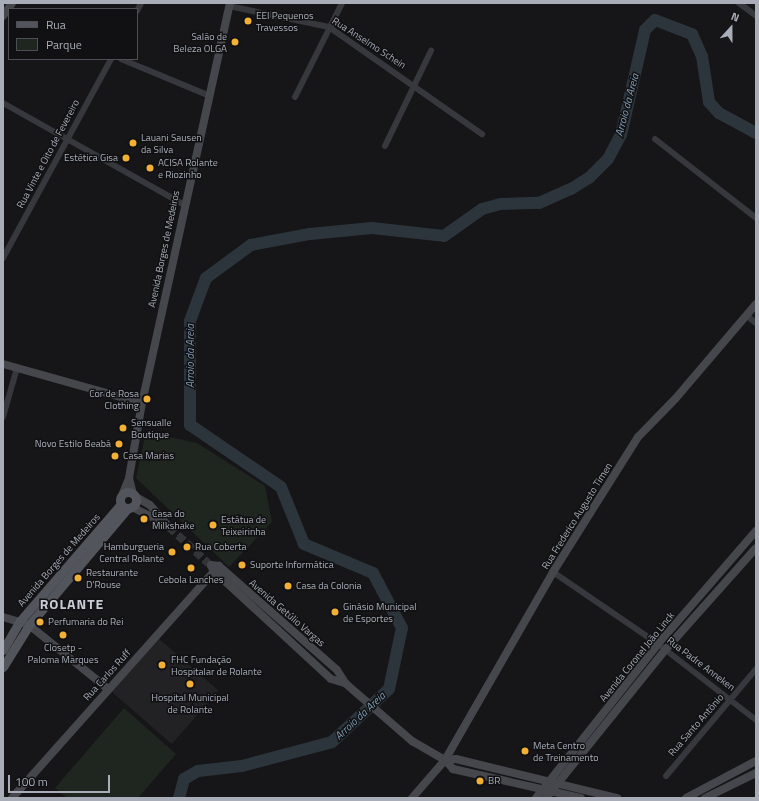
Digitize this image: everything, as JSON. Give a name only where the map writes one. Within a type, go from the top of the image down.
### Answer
[{"type":"main road","name":"Avenida Borges de Medeiros","points":[[129,478],[142,403],[230,4]]},
{"type":"main road","name":"Rua Frederico Augusto Timen","points":[[412,798],[445,760],[553,572],[638,437],[676,398],[756,304]]},
{"type":"main road","points":[[3,364],[142,403]]},
{"type":"main road","points":[[123,493],[134,496],[150,505],[167,526],[126,507],[119,498],[123,493],[129,478]]},
{"type":"main road","points":[[129,478],[134,496]]},
{"type":"main road","points":[[126,507],[134,496]]},
{"type":"main road","name":"Avenida Borges de Medeiros","points":[[3,650],[126,507]]},
{"type":"main road","name":"Avenida Coronel João Linck","points":[[536,798],[547,793],[558,784],[658,644],[756,531]]},
{"type":"main road","name":"Avenida Coronel João Linck","points":[[547,793],[549,782],[756,548]]},
{"type":"main road","name":"Avenida Getúlio Vargas","points":[[213,566],[337,670],[345,683],[388,721],[425,750],[445,760],[453,769],[549,782],[603,796],[617,798]]},
{"type":"main road","name":"Avenida Getúlio Vargas","points":[[213,566],[284,636],[331,679],[345,683]]},
{"type":"main road","name":"Rua Carlos Ruff","points":[[12,798],[213,566]]},
{"type":"main road","points":[[3,616],[25,623],[108,688]]},
{"type":"main road","name":"Avenida Borges de Medeiros","points":[[3,667],[25,623]]},
{"type":"main road","points":[[284,636],[291,630]]},
{"type":"main road","points":[[686,798],[756,761]]},
{"type":"main road","points":[[705,798],[756,773]]},
{"type":"main road","name":"Avenida Getúlio Vargas","points":[[500,775],[547,793],[581,798]]},
{"type":"street","points":[[295,97],[342,3]]},
{"type":"street","points":[[739,3],[756,16]]},
{"type":"street","name":"Rua Anselmo Schein","points":[[230,4],[329,27],[415,85],[482,134]]},
{"type":"street","points":[[385,146],[431,51]]},
{"type":"street","name":"Rua Vinte e Oito de Fevereiro","points":[[3,258],[110,60]]},
{"type":"street","points":[[123,60],[210,96]]},
{"type":"street","points":[[3,103],[185,205]]},
{"type":"street","points":[[655,139],[756,218]]},
{"type":"street","points":[[747,316],[756,324]]},
{"type":"street","points":[[3,417],[17,368]]},
{"type":"street","name":"Rua Padre Anneken","points":[[553,572],[658,644],[732,699],[756,720]]},
{"type":"street","name":"Rua Santo Antônio","points":[[666,776],[756,669]]},
{"type":"shaded area","name":"FHC Fundação Hospitalar de Rolante","points":[[158,638],[218,690],[172,744],[111,692]]},
{"type":"green space","points":[[146,432],[197,443],[265,486],[272,522],[229,567],[136,478]]},
{"type":"green space","points":[[124,708],[176,754],[138,798],[67,798],[55,788]]},
{"type":"waterway","name":"Arroio da Areia","points":[[179,798],[184,779],[198,771],[242,766],[332,742],[389,689],[402,628],[373,573],[304,544],[281,487],[190,425],[190,321],[206,278],[251,245],[310,234],[372,228],[444,236],[482,209],[501,204],[539,203],[571,189],[590,177],[608,159],[621,135],[645,30],[655,20],[692,34],[702,56],[709,102],[719,113],[756,133]]},
{"type":"tunnel","points":[[169,527],[209,564]]},
{"type":"place","name":"EEI Pequenos Travessos","points":[[248,21]]},
{"type":"place","name":"Salão de Beleza OLGA","points":[[235,42]]},
{"type":"place","name":"Lauani Sausen da Silva","points":[[133,143]]},
{"type":"place","name":"Estética Gisa","points":[[126,158]]},
{"type":"place","name":"ACISA Rolante e Riozinho","points":[[150,168]]},
{"type":"place","name":"Cor de Rosa Clothing","points":[[147,399]]},
{"type":"place","name":"Sensualle Boutique","points":[[123,428]]},
{"type":"place","name":"Novo Estilo Beabá","points":[[119,444]]},
{"type":"place","name":"Casa Marias","points":[[115,456]]},
{"type":"place","name":"Casa do Milkshake","points":[[144,519]]},
{"type":"place","name":"Estátua de Teixeirinha","points":[[213,525]]},
{"type":"place","name":"Rua Coberta","points":[[187,547]]},
{"type":"place","name":"Hamburgueria Central Rolante","points":[[172,552]]},
{"type":"place","name":"Suporte Informática","points":[[242,565]]},
{"type":"place","name":"Cebola Lanches","points":[[191,568]]},
{"type":"place","name":"Restaurante D'Rouse","points":[[78,578]]},
{"type":"place","name":"Casa da Colonia","points":[[288,586]]},
{"type":"place","name":"Ginásio Municipal de Esportes","points":[[335,612]]},
{"type":"place","name":"Perfumaria do Rei","points":[[40,622]]},
{"type":"place","name":"Closetp - Paloma Marques","points":[[63,635]]},
{"type":"place","name":"FHC Fundação Hospitalar de Rolante","points":[[162,665]]},
{"type":"place","name":"Hospital Municipal de Rolante","points":[[190,684]]},
{"type":"place","name":"Meta Centro de Treinamento","points":[[525,751]]},
{"type":"place","name":"BR","points":[[480,781]]},
{"type":"district","name":"ROLANTE","points":[[72,604]]}]
